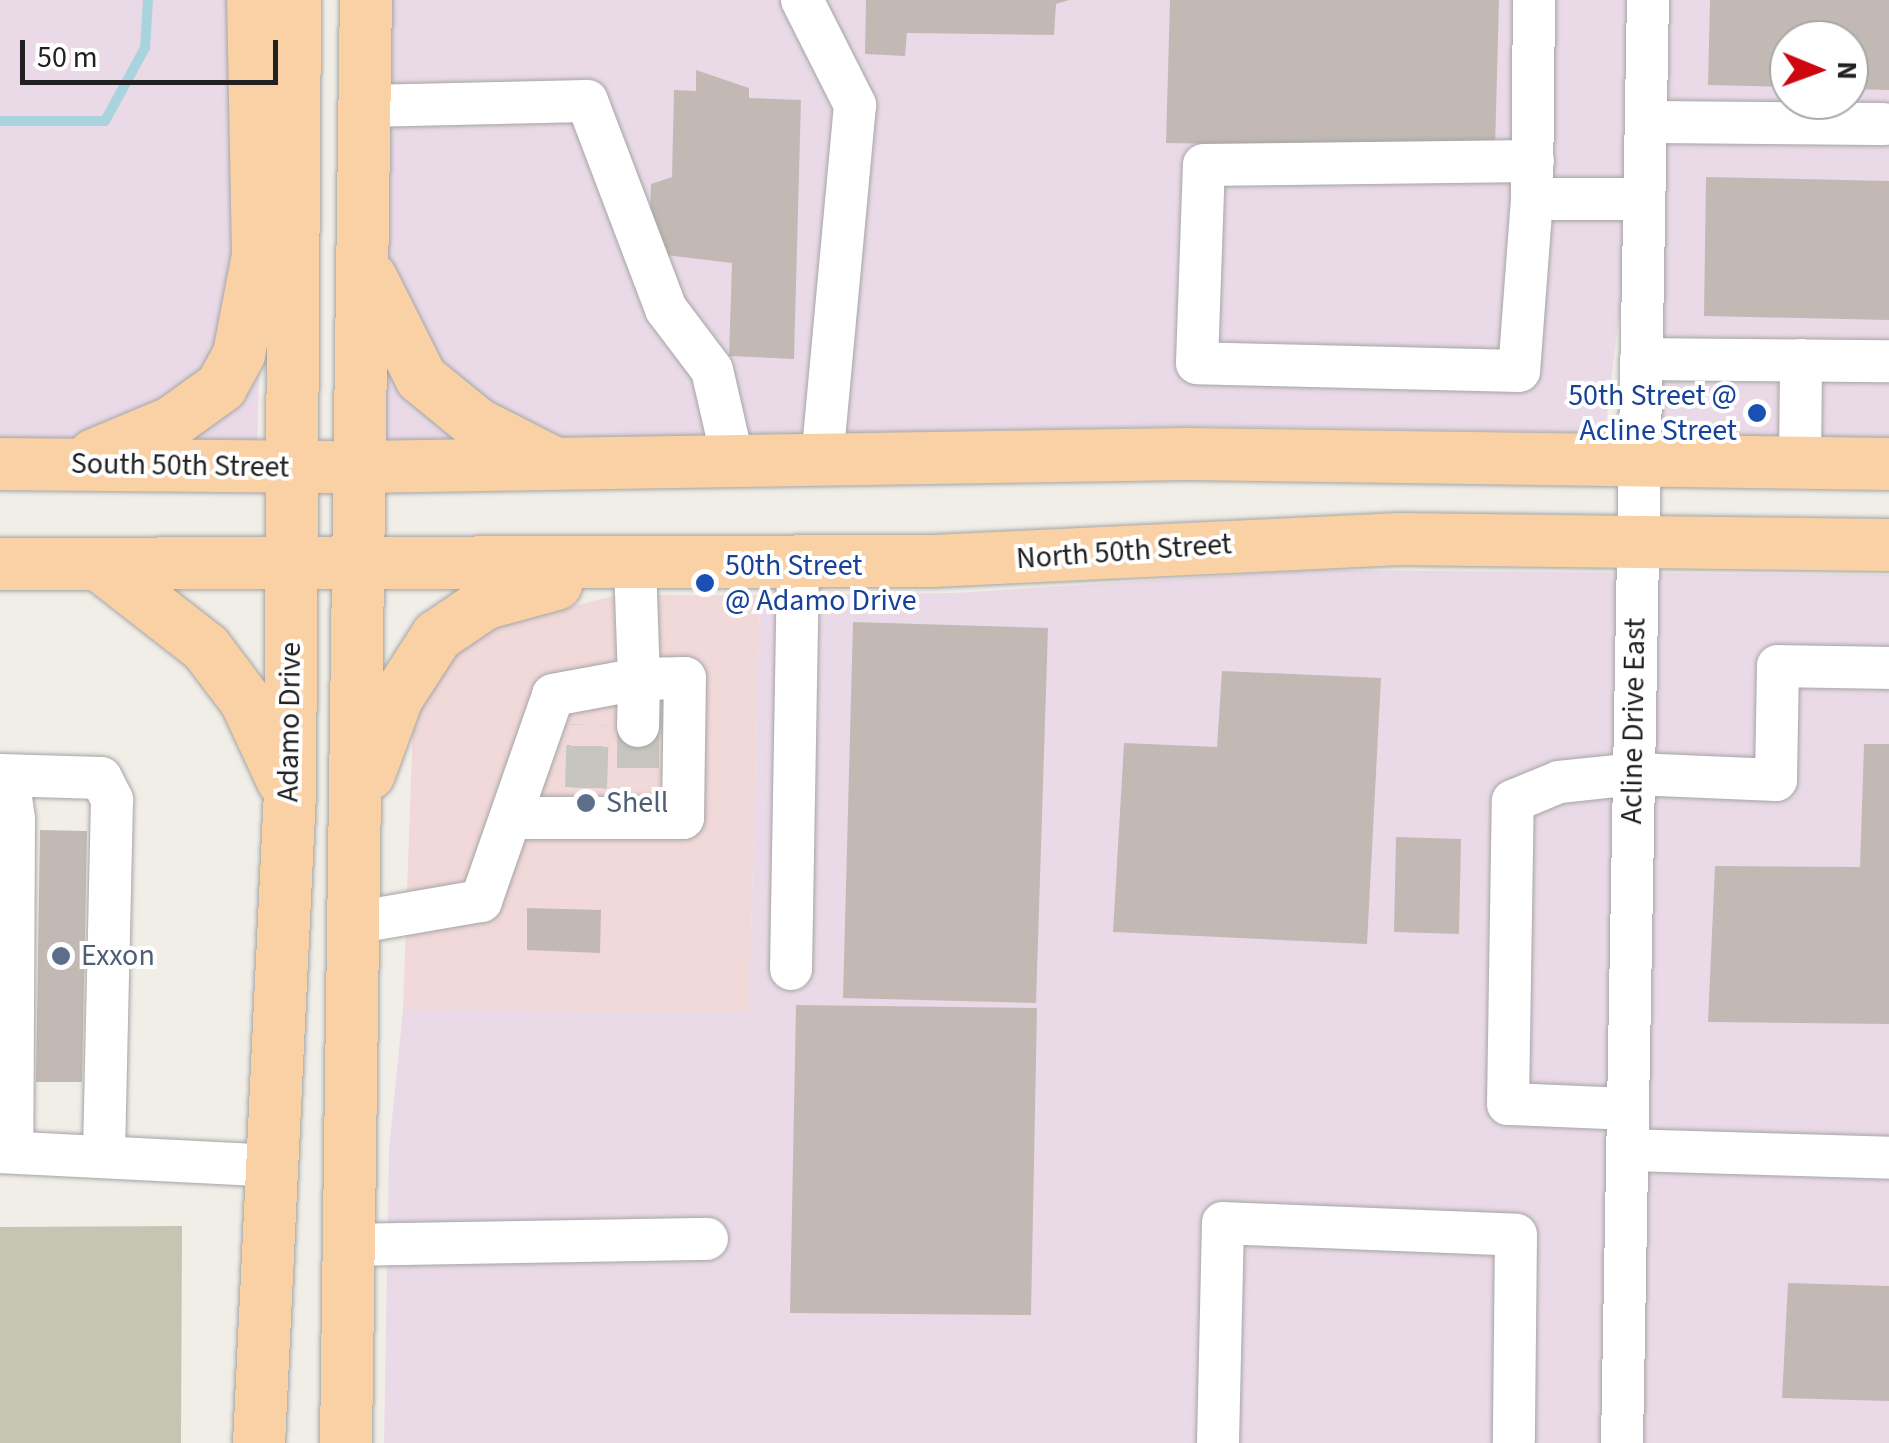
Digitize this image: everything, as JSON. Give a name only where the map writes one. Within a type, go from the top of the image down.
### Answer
[{"type":"main road","points":[[74,464],[171,422],[221,387],[238,354],[258,255],[253,0]]},
{"type":"main road","name":"Adamo Drive","points":[[259,1443],[290,794],[295,0]]},
{"type":"main road","points":[[346,1443],[366,0]]},
{"type":"main road","points":[[363,258],[421,378],[477,424],[556,464]]},
{"type":"main road","points":[[360,467],[1188,454],[1889,464]]},
{"type":"main road","name":"South 50th Street","points":[[0,464],[360,467]]},
{"type":"main road","name":"North 50th Street","points":[[358,568],[1041,558],[1304,541],[1889,545]]},
{"type":"main road","points":[[355,813],[397,698],[437,636],[486,603],[625,565]]},
{"type":"main road","points":[[5,575],[101,566],[358,568]]},
{"type":"main road","points":[[101,566],[206,648],[246,701],[290,794]]},
{"type":"street","points":[[802,0],[856,104],[822,460]]},
{"type":"street","points":[[1534,0],[1533,180],[1519,371],[1197,363],[1204,165],[1533,180],[1644,199]]},
{"type":"street","name":"Acline Drive East","points":[[1622,1443],[1648,0]]},
{"type":"street","points":[[365,106],[587,101],[666,309],[712,370],[733,461]]},
{"type":"street","points":[[1646,122],[1884,124]]},
{"type":"street","points":[[1641,359],[1889,360]]},
{"type":"street","points":[[1800,463],[1801,360]]},
{"type":"street","points":[[791,969],[798,562]]},
{"type":"street","points":[[625,565],[638,679],[638,726]]},
{"type":"street","points":[[1889,668],[1778,666],[1776,780],[1634,774],[1559,782],[1513,801],[1508,1104],[1627,1130],[1889,1158]]},
{"type":"street","points":[[354,923],[481,901],[515,818],[554,695],[588,707],[638,679],[685,678],[683,818],[638,803],[586,804],[515,818]]},
{"type":"street","points":[[104,1156],[112,800],[101,778],[4,776],[6,1152],[273,1166]]},
{"type":"street","points":[[1218,1443],[1223,1223],[1516,1235],[1514,1443]]},
{"type":"street","points":[[349,1246],[708,1240]]},
{"type":"shaded area","points":[[0,0],[266,0],[257,468],[0,470]]},
{"type":"shaded area","points":[[380,0],[1633,0],[1625,266],[1605,433],[1208,426],[647,437],[365,474]]},
{"type":"shaded area","points":[[1649,0],[1889,0],[1889,474],[1635,479]]},
{"type":"shaded area","points":[[1315,570],[1889,575],[1889,1443],[384,1443],[389,1149],[403,1010],[749,1012],[760,595],[954,593]]},
{"type":"shaded area","points":[[617,595],[760,595],[749,1012],[403,1010],[413,720],[463,634]]},
{"type":"shaded area","points":[[182,1226],[181,1443],[0,1443],[0,1227]]},
{"type":"building","points":[[866,0],[1069,0],[1056,4],[1054,35],[907,33],[905,56],[865,54]]},
{"type":"building","points":[[1170,0],[1499,0],[1495,149],[1166,143]]},
{"type":"building","points":[[1710,0],[1889,0],[1889,90],[1869,90],[1869,20],[1769,20],[1769,87],[1708,85]]},
{"type":"building","points":[[696,70],[749,88],[749,98],[801,100],[794,359],[729,356],[732,263],[649,253],[651,184],[672,177],[674,90],[696,91]]},
{"type":"building","points":[[1706,177],[1889,181],[1889,320],[1704,316]]},
{"type":"building","points":[[853,622],[1048,628],[1036,1003],[843,998]]},
{"type":"building","points":[[1222,671],[1381,678],[1367,944],[1113,932],[1124,743],[1217,747]]},
{"type":"building","points":[[1864,744],[1889,744],[1889,1024],[1708,1022],[1715,866],[1860,867]]},
{"type":"building","name":"Exxon","points":[[40,830],[87,831],[82,1082],[36,1082]]},
{"type":"building","points":[[1396,837],[1461,839],[1459,934],[1394,932]]},
{"type":"building","points":[[527,908],[601,910],[600,953],[527,950]]},
{"type":"building","points":[[796,1005],[1037,1008],[1031,1315],[790,1313]]},
{"type":"building","points":[[1788,1283],[1889,1286],[1889,1401],[1782,1398]]},
{"type":"waterway","points":[[0,121],[105,121],[145,48],[148,0]]},
{"type":"tunnel","points":[[586,788],[588,725]]},
{"type":"tunnel","points":[[638,726],[638,789]]},
{"type":"place","name":"50th Street @ Acline Street","points":[[1757,413]]},
{"type":"place","name":"50th Street @ Adamo Drive","points":[[705,583]]},
{"type":"place","name":"Shell","points":[[586,803]]},
{"type":"place","name":"Exxon","points":[[61,956]]}]
